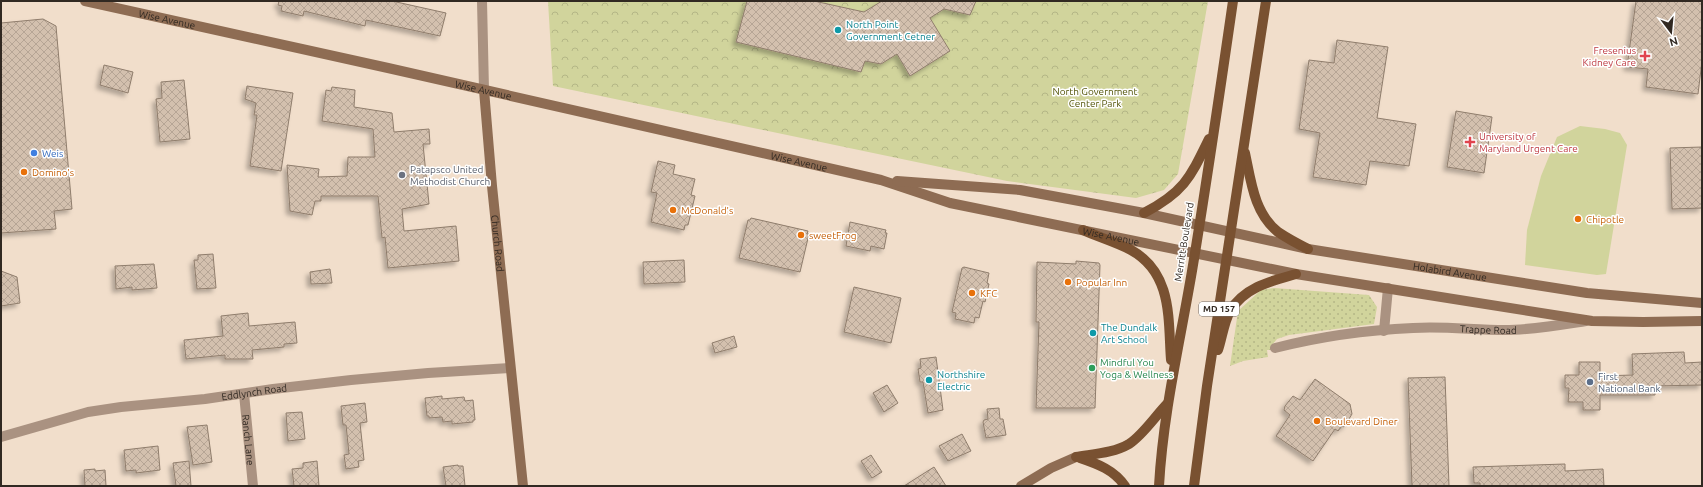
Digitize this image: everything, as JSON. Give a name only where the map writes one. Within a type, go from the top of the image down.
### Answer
[{"type":"main road","name":"Wise Avenue","points":[[85,1],[881,180],[950,203],[1226,260]]},
{"type":"main road","name":"Merritt Boulevard","points":[[1159,486],[1161,458],[1172,376],[1200,226],[1233,1]]},
{"type":"main road","name":"MD 157","points":[[1194,486],[1207,386],[1266,1]]},
{"type":"main road","name":"Church Road","points":[[484,90],[492,186],[523,486]]},
{"type":"main road","points":[[1144,213],[1164,203],[1182,186],[1192,172],[1213,130]]},
{"type":"main road","points":[[1244,147],[1253,190],[1261,213],[1278,232],[1308,249]]},
{"type":"main road","name":"Wise Avenue","points":[[881,180],[1020,190],[1144,213],[1200,226]]},
{"type":"main road","name":"Holabird Avenue","points":[[1200,226],[1308,249],[1587,293],[1702,303]]},
{"type":"main road","points":[[1083,230],[1132,250],[1152,268],[1167,298],[1172,376]]},
{"type":"main road","points":[[1226,260],[1296,274],[1592,320],[1643,322],[1702,321]]},
{"type":"main road","points":[[1207,386],[1229,312],[1236,302],[1244,294],[1263,284],[1296,274]]},
{"type":"main road","points":[[1021,486],[1051,468],[1076,457],[1118,449],[1129,444],[1140,435],[1154,417],[1168,403]]},
{"type":"main road","points":[[1076,457],[1098,464],[1111,471],[1125,486]]},
{"type":"street","name":"Church Road","points":[[482,1],[484,90]]},
{"type":"street","points":[[1384,331],[1388,288]]},
{"type":"street","name":"Trappe Road","points":[[1275,348],[1294,343],[1341,336],[1413,328],[1451,327],[1505,330],[1592,320]]},
{"type":"street","name":"Eddlynch Road","points":[[1,437],[88,412],[121,406],[244,394],[346,380],[510,368]]},
{"type":"street","name":"Ranch Lane","points":[[244,394],[253,486]]},
{"type":"green space","name":"North Government Center Park","points":[[548,1],[1208,1],[1178,174],[1164,190],[1136,198],[1007,181],[553,86]]},
{"type":"green space","points":[[1580,126],[1605,129],[1620,133],[1627,145],[1606,274],[1597,275],[1525,265],[1527,230],[1541,176],[1557,137]]},
{"type":"green space","points":[[1274,288],[1369,295],[1377,307],[1374,324],[1289,335],[1277,339],[1272,345],[1272,350],[1267,350],[1268,357],[1243,361],[1230,366],[1238,311],[1261,290]]},
{"type":"building","points":[[279,1],[392,1],[446,13],[440,36],[366,20],[365,26],[304,11],[303,16],[281,11],[282,6],[278,5]]},
{"type":"building","name":"North Point Government Cetner","points":[[747,1],[814,1],[864,12],[882,1],[976,1],[970,15],[944,9],[930,18],[950,51],[910,76],[897,54],[881,64],[865,61],[861,72],[736,42]]},
{"type":"building","points":[[1636,1],[1702,1],[1702,61],[1698,94],[1646,87],[1648,69],[1627,67]]},
{"type":"building","name":"Weis","points":[[43,19],[56,26],[72,209],[54,211],[56,229],[1,233],[1,23]]},
{"type":"building","points":[[1337,40],[1388,47],[1377,118],[1416,124],[1409,166],[1370,161],[1366,185],[1313,177],[1320,133],[1299,129],[1309,60],[1334,63]]},
{"type":"building","points":[[104,65],[133,72],[128,93],[100,85]]},
{"type":"building","points":[[184,80],[190,139],[160,142],[156,99],[162,98],[161,82]]},
{"type":"building","points":[[247,86],[293,93],[281,171],[250,166],[257,115],[254,115],[256,103],[245,99]]},
{"type":"building","name":"Patapsco United Methodist Church","points":[[332,87],[355,90],[354,107],[392,113],[394,132],[429,129],[430,144],[423,144],[429,204],[402,209],[404,231],[456,226],[459,261],[388,268],[385,237],[382,238],[378,196],[321,196],[321,201],[315,201],[312,215],[290,211],[287,165],[319,169],[318,177],[347,176],[348,157],[375,157],[373,129],[322,121],[326,90],[331,91]]},
{"type":"building","name":"University of Maryland Urgent Care","points":[[1456,111],[1492,117],[1484,173],[1447,167]]},
{"type":"building","points":[[1702,147],[1702,208],[1672,209],[1670,148]]},
{"type":"building","name":"McDonald's","points":[[658,161],[675,165],[673,174],[695,179],[691,195],[695,196],[688,225],[685,225],[684,230],[651,222],[657,193],[651,192]]},
{"type":"building","points":[[751,218],[808,231],[807,234],[809,234],[800,272],[739,258],[748,220]]},
{"type":"building","points":[[850,222],[886,230],[885,233],[887,233],[884,249],[871,246],[870,251],[846,246]]},
{"type":"building","points":[[213,254],[216,288],[197,289],[194,260],[198,260],[198,255]]},
{"type":"building","points":[[684,260],[685,282],[644,284],[643,262]]},
{"type":"building","points":[[1076,261],[1099,263],[1100,265],[1095,408],[1036,408],[1039,322],[1036,322],[1037,262],[1076,264]]},
{"type":"building","points":[[154,264],[157,288],[132,290],[132,287],[116,289],[115,266]]},
{"type":"building","name":"KFC","points":[[964,267],[989,273],[987,283],[989,284],[985,302],[983,301],[979,318],[975,317],[974,323],[955,319],[956,313],[952,312],[962,268]]},
{"type":"building","points":[[330,269],[332,283],[311,284],[310,272]]},
{"type":"building","points":[[1,271],[17,277],[20,303],[1,306]]},
{"type":"building","points":[[854,287],[901,298],[891,343],[844,332]]},
{"type":"building","points":[[248,313],[249,326],[295,322],[297,343],[284,344],[284,347],[252,350],[253,359],[225,359],[225,355],[186,359],[184,340],[223,336],[221,316]]},
{"type":"building","points":[[734,336],[737,347],[715,353],[712,343]]},
{"type":"building","points":[[1684,352],[1685,363],[1702,362],[1702,385],[1655,386],[1655,395],[1600,395],[1600,410],[1583,410],[1583,402],[1568,402],[1569,388],[1565,388],[1565,375],[1579,375],[1579,362],[1600,362],[1600,376],[1633,375],[1632,354]]},
{"type":"building","name":"Northshire Electric","points":[[936,357],[943,410],[928,413],[923,382],[920,382],[918,369],[921,368],[920,359]]},
{"type":"building","points":[[1445,377],[1449,486],[1412,486],[1408,378]]},
{"type":"building","name":"Boulevard Diner","points":[[1315,379],[1350,404],[1352,414],[1344,427],[1342,426],[1338,431],[1335,429],[1313,461],[1276,436],[1290,415],[1284,410],[1285,406],[1293,396],[1300,400]]},
{"type":"building","points":[[887,385],[898,403],[884,412],[873,393]]},
{"type":"building","points":[[442,396],[442,399],[464,397],[465,401],[473,400],[475,420],[473,420],[473,422],[452,424],[452,421],[443,422],[442,417],[429,418],[429,416],[427,416],[425,398]]},
{"type":"building","points":[[365,403],[367,422],[360,423],[364,460],[358,461],[359,467],[346,469],[344,455],[349,454],[346,425],[343,425],[341,406]]},
{"type":"building","points":[[999,408],[1000,419],[1003,419],[1006,435],[986,438],[983,422],[984,420],[988,419],[987,409]]},
{"type":"building","points":[[302,412],[305,439],[288,441],[286,413]]},
{"type":"building","points":[[207,425],[212,462],[193,465],[187,427]]},
{"type":"building","points":[[962,434],[971,451],[948,461],[939,446]]},
{"type":"building","points":[[158,446],[160,470],[136,473],[136,470],[126,471],[124,450]]},
{"type":"building","points":[[871,455],[882,472],[872,478],[861,461]]},
{"type":"building","points":[[189,461],[191,486],[176,486],[173,463]]},
{"type":"building","points":[[317,461],[319,486],[294,486],[292,469],[303,468],[303,463]]},
{"type":"building","points":[[1565,464],[1565,471],[1603,469],[1604,486],[1480,486],[1480,483],[1474,483],[1473,467]]},
{"type":"building","points":[[458,465],[463,466],[465,486],[446,486],[443,467]]},
{"type":"building","points":[[934,467],[946,486],[904,486]]},
{"type":"building","points":[[95,469],[95,471],[105,470],[106,486],[85,486],[84,470]]},
{"type":"place","name":"North Point Government Cetner","points":[[838,30]]},
{"type":"place","name":"Fresenius Kidney Care","points":[[1645,56]]},
{"type":"place","name":"University of Maryland Urgent Care","points":[[1470,142]]},
{"type":"place","name":"Weis","points":[[34,153]]},
{"type":"place","name":"Domino's","points":[[24,172]]},
{"type":"place","name":"Patapsco United Methodist Church","points":[[402,175]]},
{"type":"place","name":"McDonald's","points":[[673,210]]},
{"type":"place","name":"Chipotle","points":[[1578,219]]},
{"type":"place","name":"sweetFrog","points":[[801,235]]},
{"type":"place","name":"Popular Inn","points":[[1068,282]]},
{"type":"place","name":"KFC","points":[[972,293]]},
{"type":"place","name":"The Dundalk Art School","points":[[1093,333]]},
{"type":"place","name":"Mindful You Yoga & Wellness","points":[[1092,368]]},
{"type":"place","name":"Northshire Electric","points":[[929,380]]},
{"type":"place","name":"First National Bank","points":[[1590,382]]},
{"type":"place","name":"Boulevard Diner","points":[[1317,421]]}]
